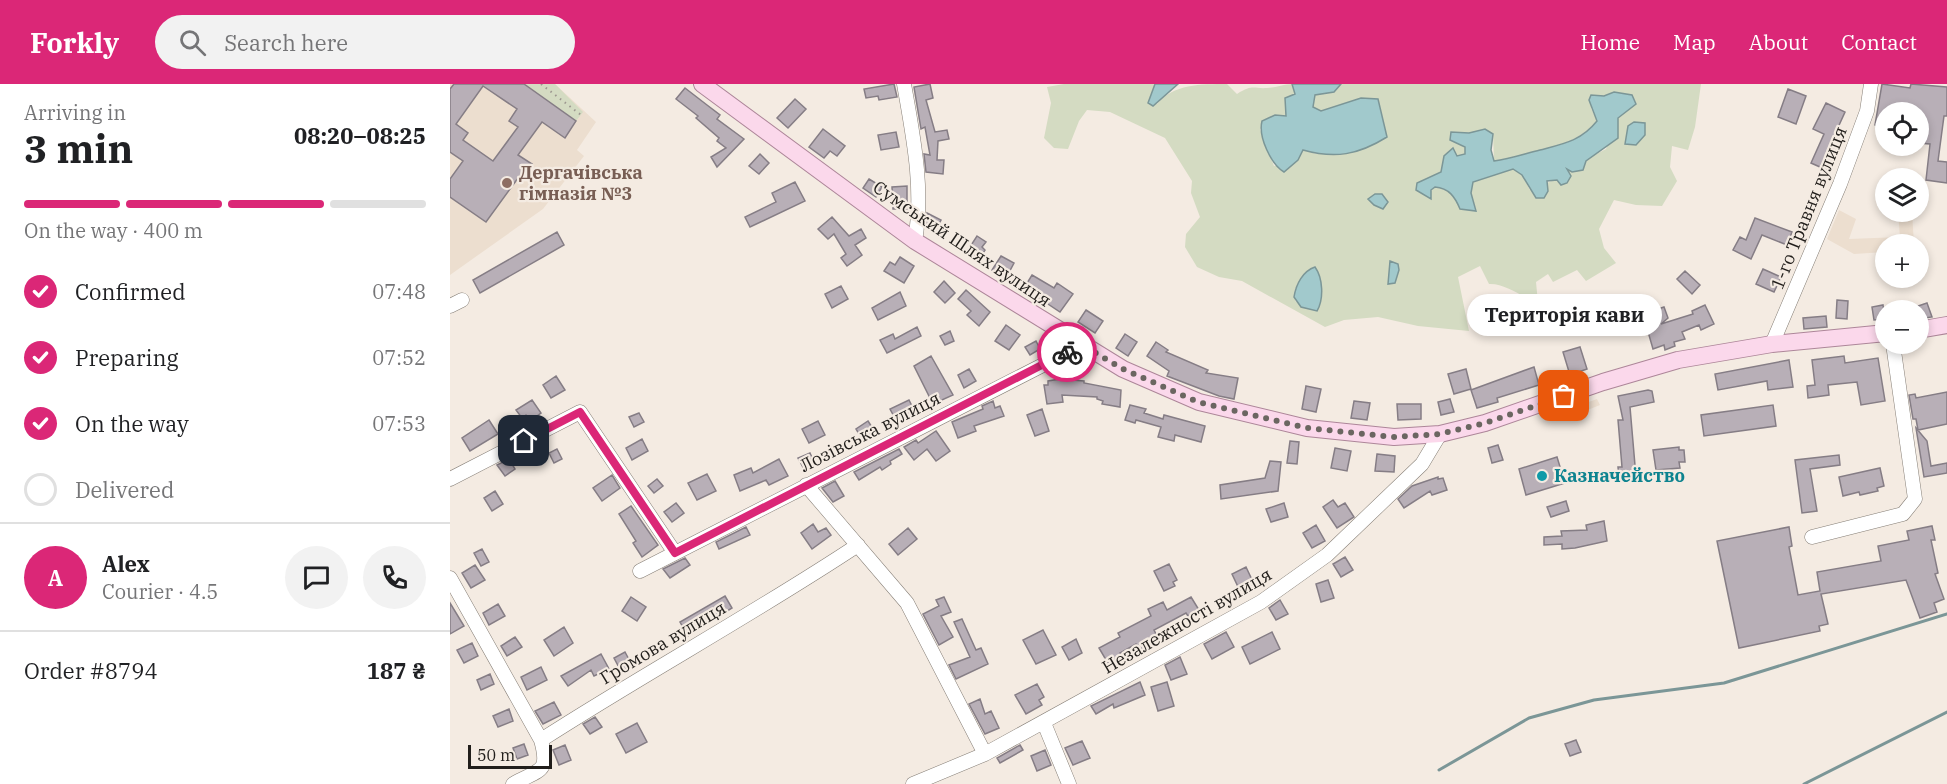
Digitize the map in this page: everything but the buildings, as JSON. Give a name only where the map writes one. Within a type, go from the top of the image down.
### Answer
[{"type":"main road","name":"Сумський Шлях вулиця","points":[[702,84],[915,241],[1123,369],[1198,402],[1307,428],[1394,437],[1440,434],[1485,423],[1603,382],[1678,360],[1772,344],[1875,334]]},
{"type":"main road","points":[[1929,328],[1947,325]]},
{"type":"street","points":[[904,84],[918,166],[920,208],[915,241]]},
{"type":"street","name":"1-го Травня вулиця","points":[[1772,344],[1840,184],[1867,111],[1871,84]]},
{"type":"street","name":"Лозівська вулиця","points":[[639,572],[1082,345]]},
{"type":"street","points":[[1812,537],[1903,514],[1916,499],[1894,354]]},
{"type":"street","points":[[450,479],[580,412],[675,553]]},
{"type":"street","name":"Незалежності вулиця","points":[[913,784],[985,754],[1261,602],[1327,555],[1422,464],[1440,434]]},
{"type":"street","points":[[806,485],[907,603],[985,754]]},
{"type":"street","name":"Громова вулиця","points":[[541,740],[636,679],[790,590],[858,545]]},
{"type":"street","points":[[450,578],[541,740],[546,759],[543,766],[513,784]]},
{"type":"street","points":[[1044,723],[1069,784]]},
{"type":"path","points":[[541,84],[580,115]]},
{"type":"shaded area","name":"Дергачівська гімназія №3","points":[[450,84],[555,84],[596,122],[577,150],[584,156],[543,209],[450,275]]},
{"type":"shaded area","points":[[1839,210],[1856,219],[1849,239],[1875,238],[1875,253],[1854,254],[1827,239]]},
{"type":"shaded area","points":[[1899,222],[1913,222],[1913,234],[1900,234]]},
{"type":"shaded area","points":[[1597,399],[1600,405],[1585,411],[1586,417],[1560,418],[1558,413]]},
{"type":"green space","points":[[524,84],[555,84],[583,112],[576,121]]},
{"type":"green space","points":[[1064,84],[1155,84],[1148,103],[1157,104],[1171,92],[1188,86],[1227,84],[1237,94],[1250,88],[1270,88],[1292,84],[1295,95],[1287,106],[1286,117],[1260,129],[1274,166],[1298,160],[1303,150],[1317,154],[1387,137],[1378,99],[1361,98],[1321,111],[1312,107],[1315,95],[1334,92],[1341,84],[1701,84],[1695,127],[1688,150],[1672,146],[1670,167],[1677,181],[1662,206],[1636,205],[1614,200],[1599,229],[1604,248],[1616,263],[1586,281],[1577,270],[1553,282],[1548,274],[1536,282],[1538,303],[1507,288],[1489,284],[1480,266],[1458,277],[1469,331],[1418,326],[1378,317],[1344,320],[1325,327],[1242,281],[1219,277],[1197,267],[1185,247],[1186,234],[1200,217],[1191,193],[1192,181],[1165,138],[1110,112],[1087,110],[1079,121],[1068,149],[1054,148],[1044,138],[1051,103],[1047,87]],"holes":[[[1614,92],[1632,95],[1636,103],[1618,118],[1606,149],[1567,169],[1568,173],[1559,178],[1530,190],[1522,175],[1513,169],[1473,182],[1471,193],[1476,210],[1442,187],[1435,187],[1431,191],[1417,183],[1441,172],[1444,156],[1453,149],[1457,156],[1466,154],[1465,147],[1452,132],[1469,133],[1485,129],[1493,134],[1494,161],[1520,157],[1564,144],[1588,130],[1597,121],[1591,108],[1591,95],[1604,96]],[[1318,270],[1321,291],[1296,302],[1294,296],[1297,287],[1304,279]]]},
{"type":"water","points":[[1155,84],[1178,84],[1153,106],[1148,103]]},
{"type":"water","points":[[1292,84],[1341,84],[1334,92],[1315,95],[1313,107],[1321,111],[1361,98],[1378,99],[1387,137],[1366,148],[1346,154],[1336,155],[1303,150],[1298,160],[1284,172],[1267,150],[1261,127],[1262,121],[1275,115],[1286,116],[1285,98],[1295,94]]},
{"type":"water","points":[[1614,92],[1632,95],[1636,104],[1618,118],[1618,138],[1586,161],[1583,170],[1572,172],[1567,169],[1571,176],[1567,183],[1561,185],[1557,180],[1547,181],[1548,191],[1544,198],[1536,198],[1522,175],[1513,169],[1473,182],[1471,193],[1476,211],[1460,209],[1454,197],[1444,189],[1435,187],[1431,190],[1431,199],[1416,190],[1417,183],[1441,172],[1444,156],[1453,148],[1457,156],[1465,154],[1465,147],[1450,140],[1451,132],[1469,133],[1485,129],[1493,134],[1491,150],[1494,161],[1511,158],[1564,143],[1585,133],[1597,121],[1589,100],[1591,95],[1604,96]]},
{"type":"water","points":[[1634,122],[1645,123],[1645,135],[1636,145],[1625,144],[1628,126]]},
{"type":"water","points":[[1375,194],[1382,194],[1388,202],[1383,209],[1368,199]]},
{"type":"water","points":[[1390,261],[1398,264],[1399,270],[1395,283],[1388,284]]},
{"type":"water","points":[[1315,267],[1322,289],[1317,311],[1301,307],[1294,297],[1301,279]]},
{"type":"waterway","points":[[1439,770],[1529,718],[1594,700],[1724,683],[1947,614]]},
{"type":"waterway","points":[[1804,784],[1947,712]]},
{"type":"way so far","points":[[1067,352],[1082,345],[1123,369],[1198,402],[1307,428],[1394,437],[1440,434],[1485,423],[1564,396]]},
{"type":"place","name":"Дергачівська гімназія №3","points":[[507,183]]},
{"type":"place","name":"Територія кави","points":[[1564,396]]},
{"type":"place","name":"Казначейство","points":[[1542,476]]},
{"type":"route","points":[[524,441],[580,412],[675,553],[1067,352]]}]
